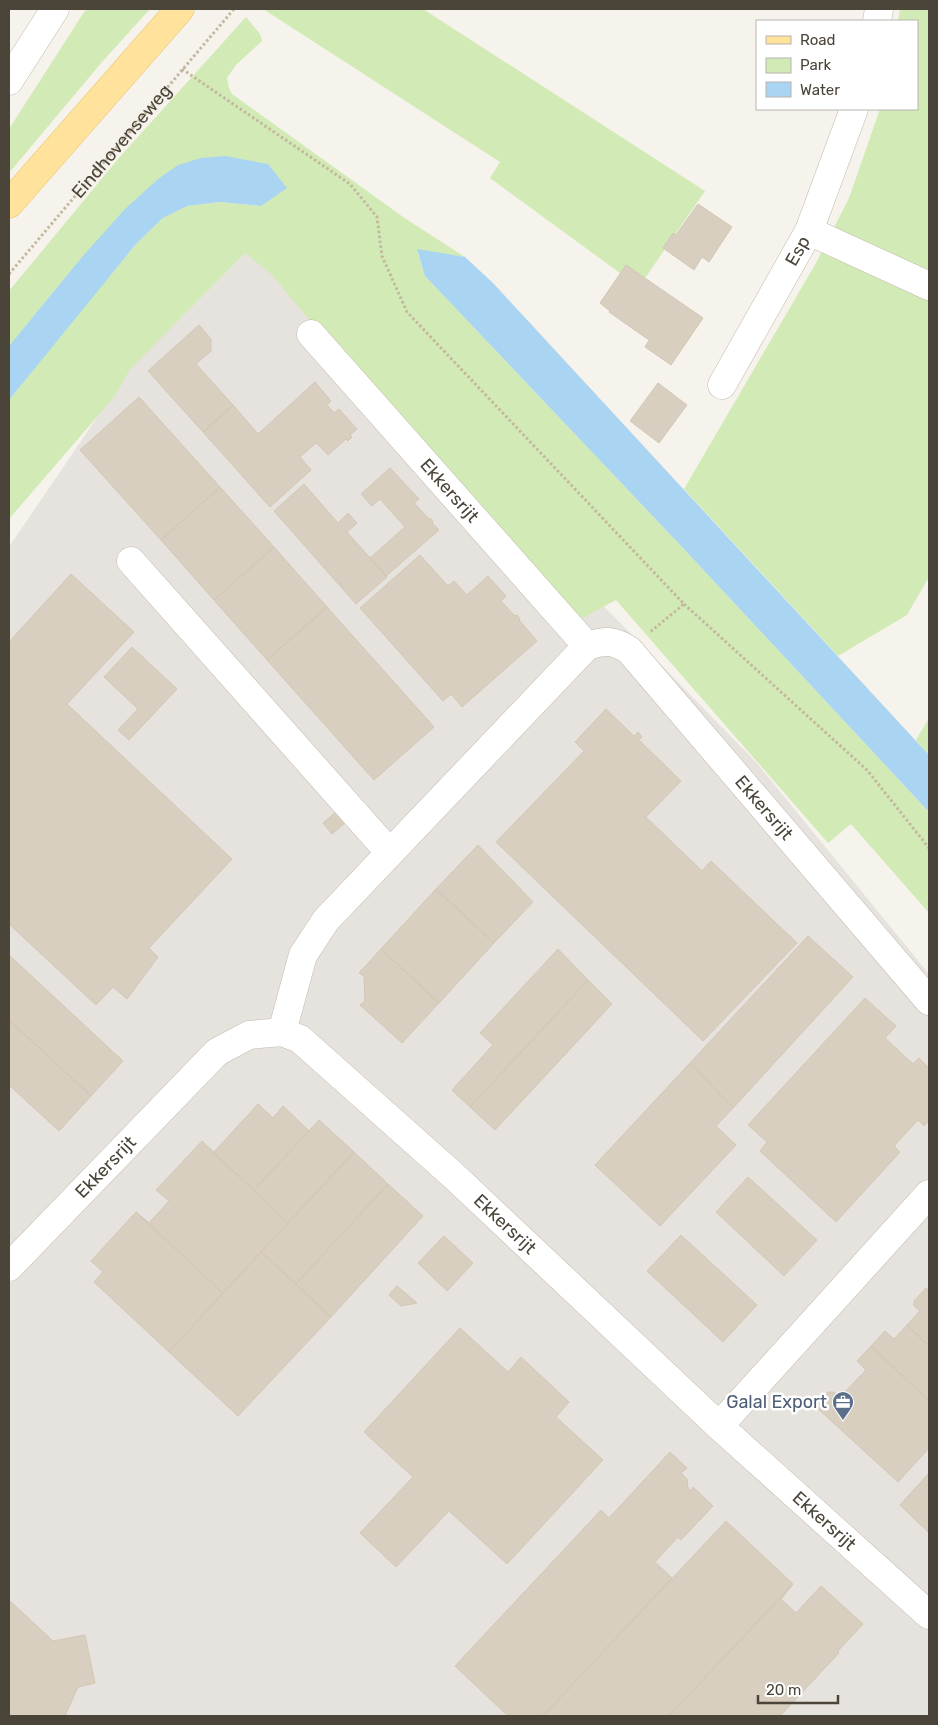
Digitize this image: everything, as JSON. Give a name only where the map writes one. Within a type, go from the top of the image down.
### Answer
[{"type":"main road","points":[[9,204],[180,9]]},
{"type":"street","points":[[9,81],[56,9]]},
{"type":"street","name":"Esp","points":[[722,385],[809,231],[854,110]]},
{"type":"street","points":[[809,231],[929,286]]},
{"type":"street","name":"Ekkersrijt","points":[[311,334],[587,646]]},
{"type":"street","points":[[131,561],[390,853]]},
{"type":"street","points":[[282,1032],[303,955],[326,920],[587,646],[599,642],[616,642],[629,650]]},
{"type":"street","name":"Ekkersrijt","points":[[629,650],[929,1001]]},
{"type":"street","name":"Ekkersrijt","points":[[9,1267],[217,1052],[249,1035],[282,1032],[300,1039],[455,1177],[719,1426],[929,1616]]},
{"type":"street","points":[[719,1426],[929,1194]]},
{"type":"path","name":"Eindhovenseweg","points":[[9,274],[234,9]]},
{"type":"path","points":[[182,69],[350,184],[376,217],[382,256],[407,312],[684,604],[867,770],[929,848]]},
{"type":"path","points":[[629,650],[684,604]]},
{"type":"shaded area","points":[[229,223],[755,761],[929,974],[929,1716],[9,1716],[9,547]]},
{"type":"green space","points":[[86,9],[150,9],[102,62],[9,173],[9,129]]},
{"type":"green space","points":[[263,9],[423,9],[705,191],[639,287],[490,178],[500,162]]},
{"type":"green space","points":[[900,9],[929,9],[929,577],[907,615],[838,656],[684,489],[816,263],[849,198],[880,110],[918,110],[918,20],[898,20]]},
{"type":"green space","points":[[246,17],[260,34],[262,41],[236,65],[227,78],[232,94],[406,219],[465,257],[417,250],[425,276],[683,548],[929,812],[929,913],[851,824],[828,843],[616,600],[579,620],[312,323],[271,274],[245,253],[130,369],[115,396],[9,519],[9,400],[52,345],[136,244],[163,218],[186,206],[220,202],[261,206],[158,179],[99,239],[9,346],[9,291],[118,159]]},
{"type":"green space","points":[[929,718],[929,755],[916,740]]},
{"type":"water","points":[[225,156],[268,164],[287,188],[261,206],[220,202],[187,206],[163,218],[136,244],[9,400],[9,346],[82,257],[125,209],[158,179],[178,165],[201,158]]},
{"type":"water","points":[[417,249],[465,257],[493,283],[929,755],[929,812],[683,548],[425,276]]},
{"type":"building","points":[[698,204],[732,227],[709,262],[702,257],[694,270],[663,248],[673,233],[676,235]]},
{"type":"building","points":[[626,265],[703,318],[671,365],[645,347],[649,340],[609,312],[600,303]]},
{"type":"building","points":[[199,325],[211,339],[211,351],[196,364],[233,405],[203,432],[148,371]]},
{"type":"building","points":[[315,382],[331,401],[327,405],[334,413],[339,409],[357,429],[350,435],[352,437],[348,441],[346,439],[328,455],[316,443],[300,457],[311,470],[270,507],[203,432],[233,405],[258,434]]},
{"type":"building","points":[[658,383],[687,405],[659,443],[630,421]]},
{"type":"building","points":[[139,397],[220,487],[161,540],[80,450]]},
{"type":"building","points":[[390,468],[419,499],[414,503],[430,518],[439,530],[386,576],[370,558],[405,527],[380,499],[372,506],[361,494]]},
{"type":"building","points":[[304,484],[338,523],[348,513],[357,523],[347,532],[387,577],[356,604],[274,511]]},
{"type":"building","points":[[220,487],[274,547],[214,600],[161,540]]},
{"type":"building","points":[[274,547],[327,607],[267,660],[214,600]]},
{"type":"building","points":[[420,555],[448,586],[454,581],[467,595],[488,576],[506,596],[501,601],[515,616],[517,615],[537,641],[462,707],[451,694],[443,701],[360,608]]},
{"type":"building","points":[[71,574],[134,632],[67,704],[232,859],[149,948],[158,957],[127,999],[113,987],[96,1005],[9,924],[9,642]]},
{"type":"building","points":[[327,607],[434,727],[374,780],[267,660]]},
{"type":"building","points":[[132,647],[177,689],[129,740],[118,730],[138,709],[104,677]]},
{"type":"building","points":[[606,709],[634,736],[638,732],[642,737],[639,740],[681,781],[646,817],[702,871],[711,861],[797,943],[703,1041],[496,842],[584,751],[575,742]]},
{"type":"building","points":[[336,812],[346,822],[332,834],[323,823]]},
{"type":"building","points":[[478,845],[533,902],[494,943],[436,889]]},
{"type":"building","points":[[436,889],[494,943],[439,1003],[381,949]]},
{"type":"building","points":[[808,936],[853,977],[733,1108],[690,1063]]},
{"type":"building","points":[[381,949],[439,1003],[402,1043],[360,1005],[365,1001],[364,976],[359,973]]},
{"type":"building","points":[[558,949],[588,980],[470,1107],[452,1090],[493,1045],[480,1033]]},
{"type":"building","points":[[9,955],[123,1061],[91,1096],[9,1020]]},
{"type":"building","points":[[588,980],[612,1004],[495,1130],[470,1107]]},
{"type":"building","points":[[865,998],[896,1026],[885,1038],[913,1064],[919,1058],[929,1068],[929,1120],[924,1126],[918,1120],[894,1146],[900,1152],[836,1222],[760,1151],[767,1142],[748,1125]]},
{"type":"building","points":[[9,1020],[91,1096],[59,1131],[9,1085]]},
{"type":"building","points":[[690,1063],[733,1108],[716,1126],[736,1145],[660,1226],[595,1165]]},
{"type":"building","points":[[258,1104],[273,1118],[283,1106],[309,1131],[254,1190],[213,1153]]},
{"type":"building","points":[[319,1120],[354,1152],[288,1223],[254,1190]]},
{"type":"building","points":[[202,1141],[288,1223],[223,1293],[136,1212],[149,1223],[169,1201],[156,1190]]},
{"type":"building","points":[[354,1152],[388,1184],[296,1284],[261,1252]]},
{"type":"building","points":[[748,1177],[817,1240],[784,1276],[716,1212]]},
{"type":"building","points":[[388,1184],[423,1216],[331,1317],[296,1284]]},
{"type":"building","points":[[136,1212],[223,1293],[169,1352],[94,1282],[103,1272],[91,1261]]},
{"type":"building","points":[[681,1235],[757,1305],[723,1342],[647,1271]]},
{"type":"building","points":[[444,1236],[473,1263],[447,1291],[418,1263]]},
{"type":"building","points":[[261,1252],[331,1317],[238,1416],[169,1352]]},
{"type":"building","points":[[397,1286],[417,1303],[401,1306],[389,1295]]},
{"type":"building","points":[[926,1288],[929,1291],[929,1346],[907,1325],[920,1311],[914,1306],[914,1301]]},
{"type":"building","points":[[907,1325],[929,1346],[929,1401],[871,1346],[885,1331],[894,1339]]},
{"type":"building","points":[[460,1328],[508,1372],[521,1357],[569,1402],[556,1417],[603,1460],[507,1564],[449,1511],[396,1567],[360,1533],[413,1477],[364,1432]]},
{"type":"building","points":[[871,1346],[929,1401],[929,1448],[898,1482],[815,1406],[828,1392],[834,1392],[839,1398],[866,1370],[857,1361]]},
{"type":"building","points":[[670,1452],[687,1468],[681,1473],[687,1479],[690,1491],[693,1487],[713,1506],[681,1540],[678,1537],[655,1562],[672,1578],[543,1716],[508,1716],[455,1666],[601,1510],[609,1518]]},
{"type":"building","points":[[929,1473],[929,1533],[900,1505]]},
{"type":"building","points":[[726,1521],[793,1584],[669,1716],[543,1716]]},
{"type":"building","points":[[793,1584],[781,1599],[796,1613],[821,1586],[863,1624],[838,1651],[839,1653],[780,1716],[669,1716]]},
{"type":"building","points":[[9,1600],[53,1641],[85,1635],[95,1683],[78,1687],[65,1716],[9,1716]]},
{"type":"place","name":"Galal Export","points":[[843,1421]]}]
